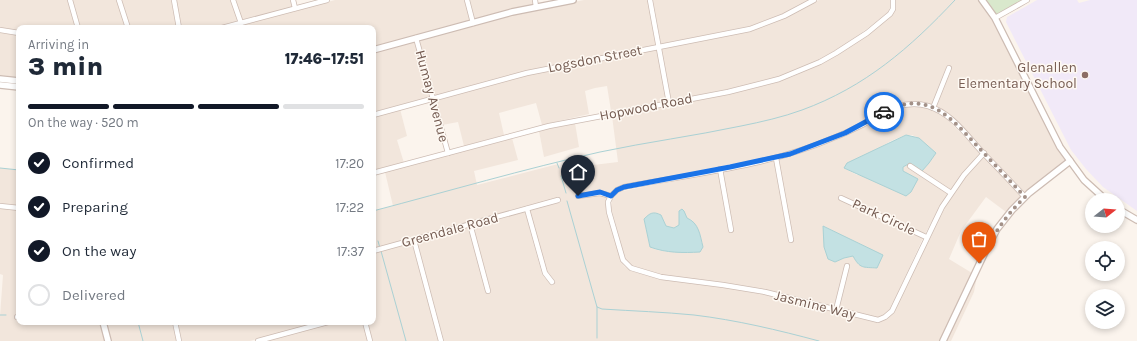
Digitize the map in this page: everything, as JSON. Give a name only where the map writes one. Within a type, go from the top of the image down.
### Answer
[{"type":"street","points":[[70,0],[77,25]]},
{"type":"street","points":[[119,0],[127,25]]},
{"type":"street","points":[[174,0],[178,25]]},
{"type":"street","points":[[233,0],[241,23]]},
{"type":"street","points":[[293,0],[295,8]]},
{"type":"street","points":[[233,25],[327,0]]},
{"type":"street","points":[[467,0],[473,23]]},
{"type":"street","points":[[535,0],[536,7]]},
{"type":"street","points":[[376,49],[536,7],[573,0]]},
{"type":"street","points":[[650,0],[669,103]]},
{"type":"street","name":"Logsdon Street","points":[[376,113],[528,73],[750,28],[784,16],[814,0]]},
{"type":"street","name":"Hopwood Road","points":[[376,172],[549,126],[755,86],[779,79],[803,70],[836,53],[874,27],[890,14],[893,9],[893,0]]},
{"type":"street","points":[[982,0],[995,18],[1056,138],[1084,180],[1098,193]]},
{"type":"street","points":[[995,18],[1027,0]]},
{"type":"street","points":[[0,30],[16,33]]},
{"type":"street","name":"Humay Avenue","points":[[416,38],[448,153]]},
{"type":"street","points":[[933,108],[949,68]]},
{"type":"street","points":[[0,79],[16,81]]},
{"type":"street","points":[[0,85],[16,87]]},
{"type":"street","points":[[578,196],[600,192],[611,196],[615,191],[621,188],[776,158],[801,151],[834,138],[896,107],[915,104],[933,108],[950,118],[1025,197]]},
{"type":"street","name":"Jasmine Way","points":[[611,196],[608,206],[609,212],[623,260],[630,268],[661,277],[765,292],[875,320],[887,316],[893,309],[937,216],[964,175],[984,153]]},
{"type":"street","points":[[776,158],[791,240]]},
{"type":"street","points":[[943,341],[991,239],[1004,219],[1025,197],[1070,161]]},
{"type":"street","points":[[910,166],[951,193]]},
{"type":"street","points":[[720,169],[731,230]]},
{"type":"street","name":"Park Circle","points":[[841,198],[926,237]]},
{"type":"street","name":"Greendale Road","points":[[376,250],[558,200]]},
{"type":"street","points":[[0,206],[16,208]]},
{"type":"street","points":[[527,209],[544,273],[552,282]]},
{"type":"street","points":[[1125,213],[1137,220]]},
{"type":"street","points":[[470,224],[488,291]]},
{"type":"street","points":[[414,240],[441,341]]},
{"type":"street","points":[[836,310],[847,266]]},
{"type":"street","points":[[104,325],[108,341]]},
{"type":"street","points":[[176,325],[180,341]]},
{"type":"street","points":[[258,341],[317,325]]},
{"type":"street","points":[[366,325],[370,341]]},
{"type":"shaded area","points":[[0,0],[67,0],[75,25],[16,25],[16,30],[0,28]]},
{"type":"shaded area","points":[[72,0],[117,0],[124,25],[80,25]]},
{"type":"shaded area","points":[[122,0],[171,0],[176,25],[129,25]]},
{"type":"shaded area","points":[[176,0],[231,0],[238,22],[226,25],[181,25]]},
{"type":"shaded area","points":[[236,0],[290,0],[292,7],[242,20]]},
{"type":"shaded area","points":[[335,0],[465,0],[470,21],[376,47],[376,25],[242,25]]},
{"type":"shaded area","points":[[470,0],[532,0],[533,5],[475,20]]},
{"type":"shaded area","points":[[584,0],[648,0],[656,45],[527,71],[434,96],[419,40],[512,14]]},
{"type":"shaded area","points":[[653,0],[810,0],[783,14],[750,26],[661,44]]},
{"type":"shaded area","points":[[819,0],[891,0],[891,5],[888,12],[872,25],[848,43],[819,60],[778,77],[754,84],[671,100],[661,48],[751,31],[785,18]]},
{"type":"shaded area","points":[[896,0],[979,0],[993,19],[1058,148],[1067,161],[1025,193],[952,117],[936,107],[952,67],[948,65],[932,105],[915,102],[895,105],[834,136],[775,156],[624,185],[616,188],[610,193],[600,190],[575,194],[575,198],[600,195],[608,197],[606,209],[620,258],[624,266],[631,271],[661,279],[764,294],[878,322],[887,319],[894,312],[944,208],[966,176],[983,156],[1022,197],[1006,212],[986,197],[961,231],[949,259],[972,273],[940,341],[444,341],[417,241],[469,227],[487,293],[491,292],[473,226],[525,212],[542,274],[552,285],[555,282],[547,272],[530,211],[561,202],[560,198],[376,248],[376,210],[393,206],[385,172],[512,138],[518,160],[474,171],[477,185],[558,164],[560,169],[618,162],[612,116],[755,88],[792,77],[837,55],[868,34],[895,9]]},
{"type":"shaded area","name":"Glenallen Elementary School","points":[[1037,0],[1077,0],[1079,3],[1090,0],[1137,0],[1137,211],[1125,203],[1125,193],[1112,193],[1103,187],[1071,150],[1006,22],[1007,17]]},
{"type":"shaded area","points":[[0,33],[16,35],[16,77],[0,75]]},
{"type":"shaded area","points":[[415,41],[429,97],[376,111],[376,51]]},
{"type":"shaded area","points":[[657,49],[667,101],[611,111],[607,86],[595,88],[585,91],[589,114],[542,125],[536,103],[499,113],[504,135],[464,146],[458,122],[442,125],[435,100],[528,75]]},
{"type":"shaded area","points":[[915,106],[928,108],[944,116],[980,153],[950,190],[922,171],[936,153],[919,138],[912,135],[906,135],[891,141],[844,168],[857,175],[914,177],[903,171],[903,167],[907,164],[907,167],[948,193],[925,234],[840,195],[838,198],[923,238],[890,310],[881,317],[877,318],[839,308],[850,264],[846,264],[834,307],[745,286],[662,275],[630,266],[625,259],[611,208],[612,200],[618,192],[718,172],[730,232],[734,231],[722,171],[774,161],[789,242],[793,242],[778,159],[802,153],[835,140],[893,110]],"holes":[[[661,215],[666,226],[674,228],[679,225],[680,219],[687,218],[692,220],[700,252],[670,252],[657,250],[650,247],[644,219]],[[823,226],[882,255],[877,268],[857,263],[853,256],[835,262]]]},
{"type":"shaded area","points":[[400,109],[407,136],[397,140],[404,163],[376,170],[376,116]]},
{"type":"shaded area","points":[[575,123],[579,147],[544,157],[539,131]]},
{"type":"shaded area","points":[[0,168],[16,170],[16,206],[0,204]]},
{"type":"shaded area","points":[[0,208],[16,210],[16,325],[102,325],[105,341],[0,341],[3,275],[0,274]]},
{"type":"shaded area","points":[[412,243],[439,341],[373,341],[368,325],[376,325],[376,252]]},
{"type":"shaded area","points":[[976,276],[974,292],[951,341],[945,341]]},
{"type":"shaded area","points":[[107,325],[173,325],[177,341],[110,341]]},
{"type":"shaded area","points":[[178,325],[309,325],[250,341],[182,341]]},
{"type":"shaded area","points":[[325,325],[363,325],[368,341],[266,341]]},
{"type":"green space","points":[[985,0],[1023,0],[996,15]]},
{"type":"water","points":[[906,135],[919,138],[936,153],[922,171],[910,163],[903,167],[903,171],[918,179],[911,192],[906,196],[844,168],[847,163]]},
{"type":"water","points":[[682,209],[687,218],[697,226],[703,247],[700,252],[675,252],[650,247],[644,219],[652,213],[656,213],[661,215],[666,226],[674,228],[679,225],[679,211]]},
{"type":"water","points":[[823,226],[883,255],[877,268],[868,268],[860,265],[853,256],[835,262],[828,259],[824,247]]},
{"type":"waterway","points":[[376,210],[600,152],[706,133],[780,117],[802,110],[825,101],[866,78],[903,50],[955,0]]},
{"type":"waterway","points":[[557,163],[559,168]]},
{"type":"waterway","points":[[0,168],[16,170]]},
{"type":"waterway","points":[[561,176],[566,193]]},
{"type":"waterway","points":[[567,201],[597,307],[602,309],[710,317],[757,326],[819,341]]},
{"type":"waterway","points":[[378,241],[380,248]]},
{"type":"waterway","points":[[381,251],[406,341]]},
{"type":"waterway","points":[[597,307],[597,338]]},
{"type":"waterway","points":[[0,315],[6,315]]},
{"type":"waterway","points":[[139,325],[143,341]]},
{"type":"way so far","points":[[884,112],[892,108],[909,104],[920,104],[939,111],[956,124],[1025,197],[1004,219],[991,239],[979,263]]},
{"type":"place","name":"Glenallen Elementary School","points":[[1085,75]]},
{"type":"route","points":[[578,196],[600,192],[611,196],[617,190],[624,187],[776,158],[825,142],[864,124],[884,112]]}]
